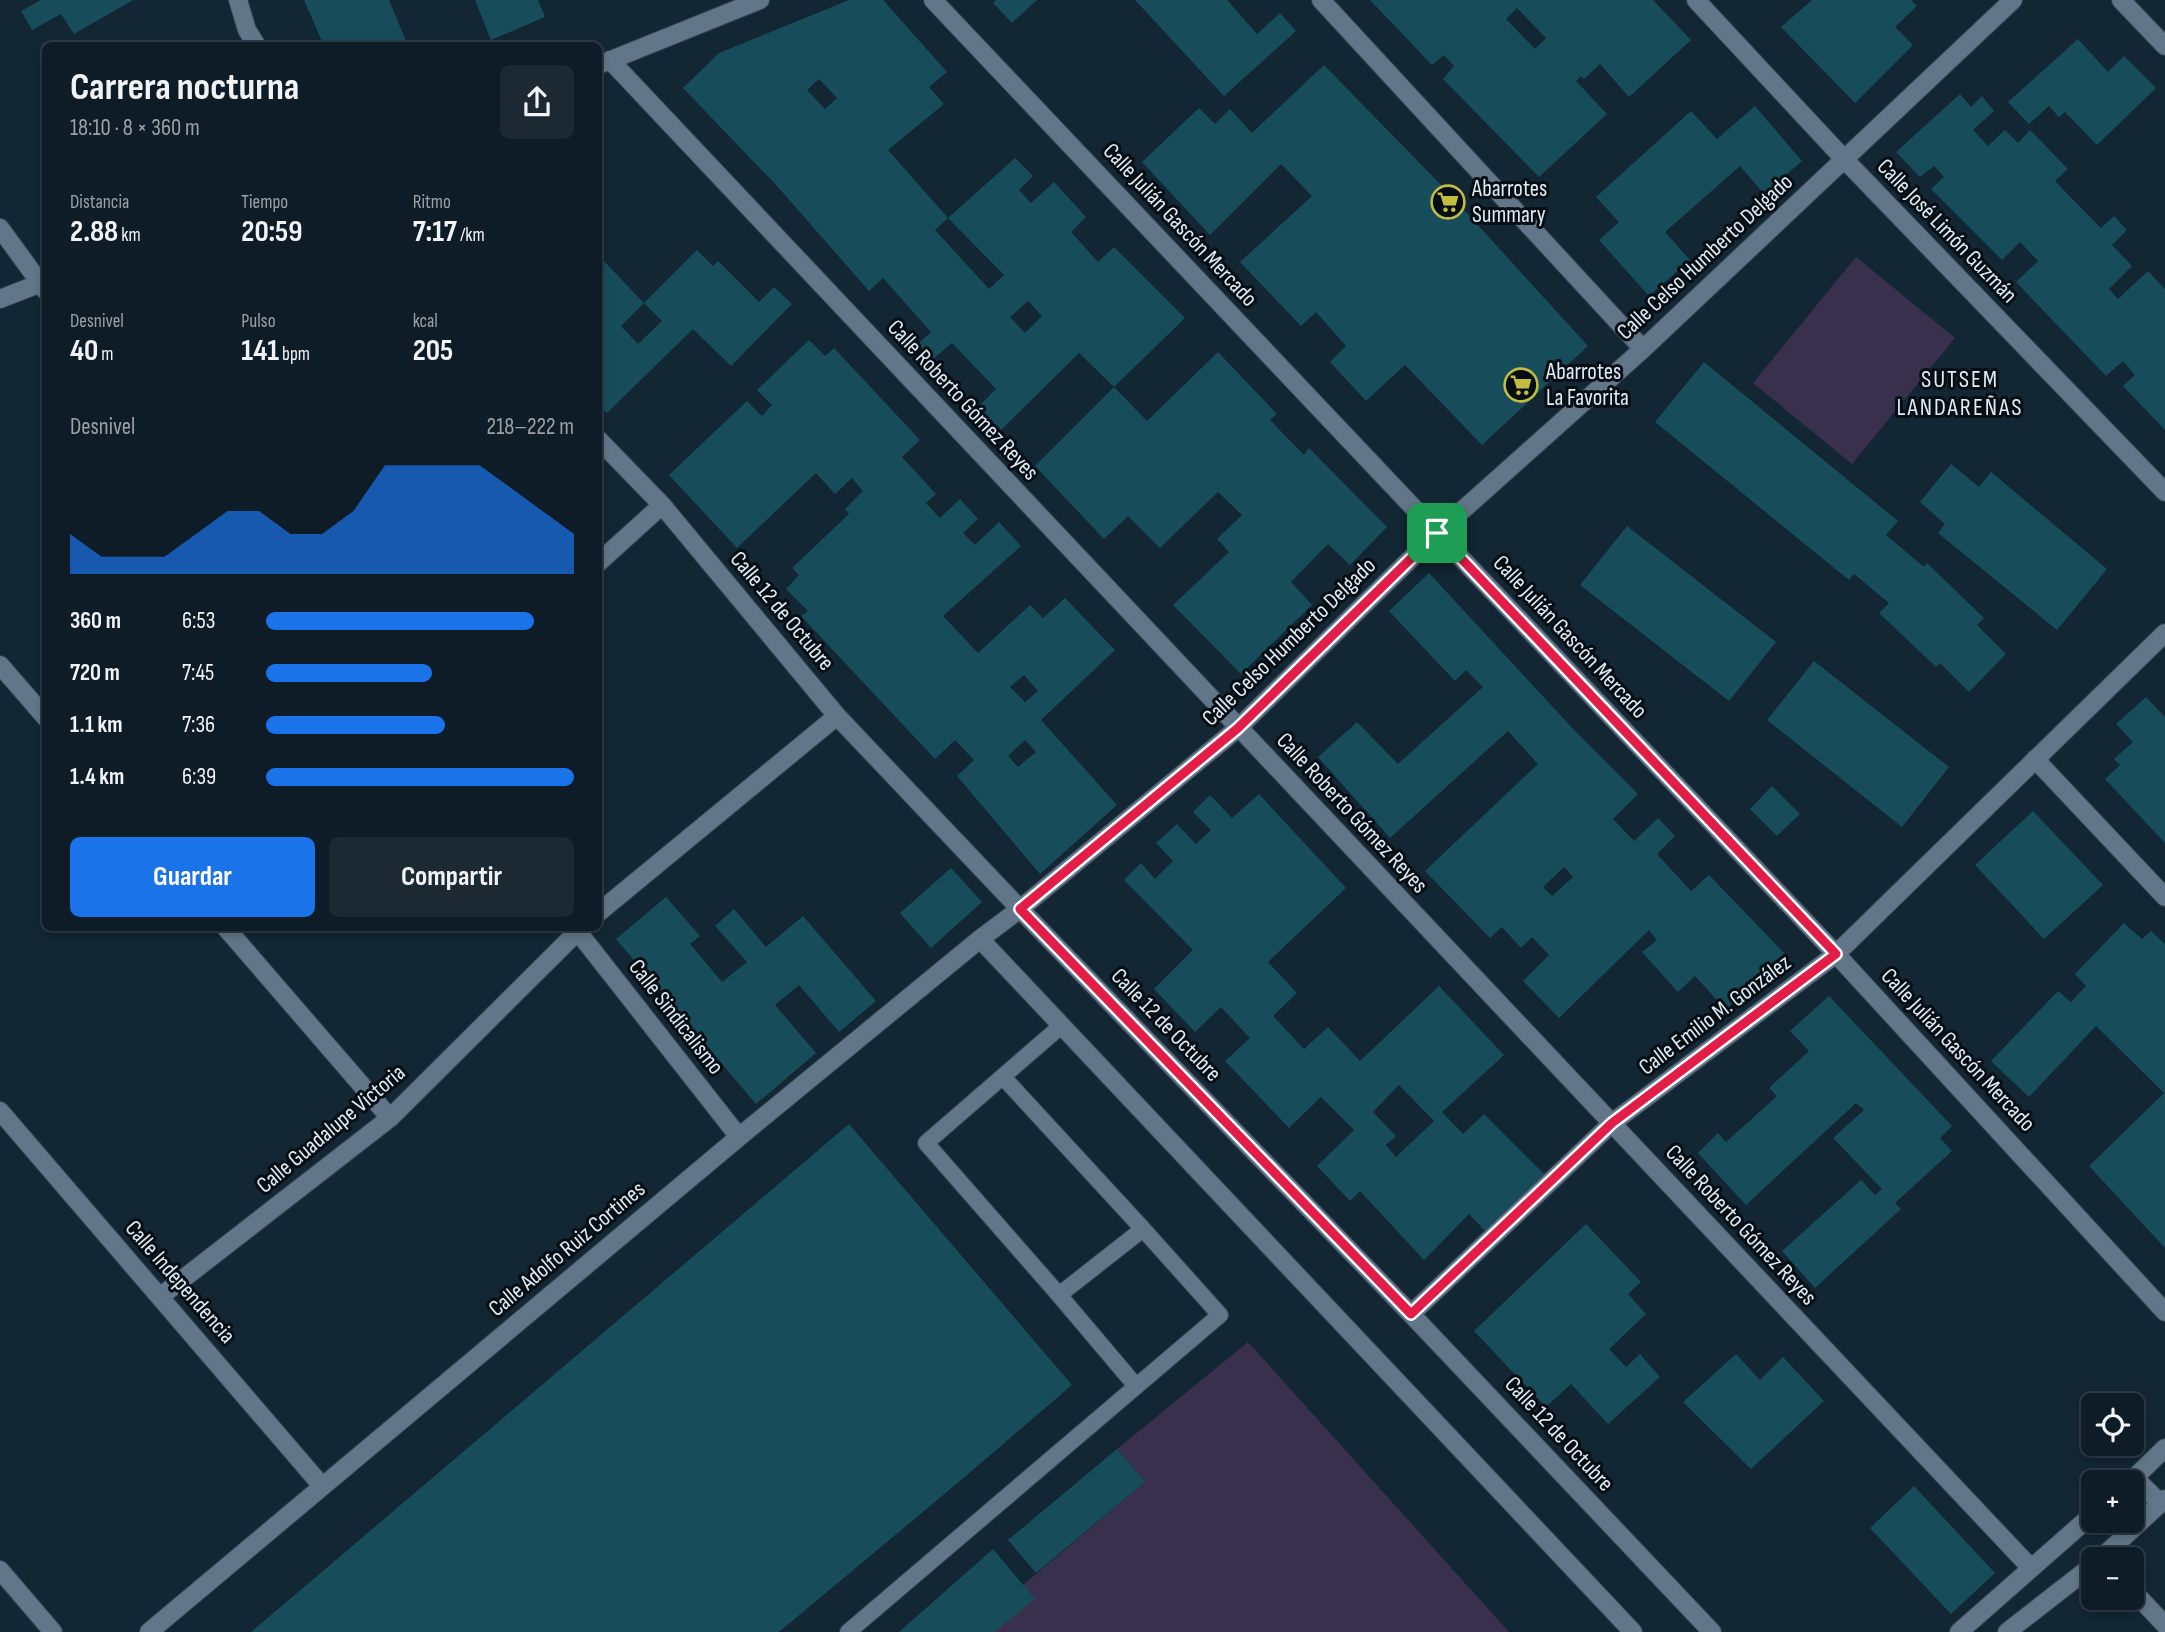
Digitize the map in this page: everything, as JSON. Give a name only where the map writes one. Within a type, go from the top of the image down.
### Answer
[{"type":"street","points":[[237,0],[247,30],[254,42]]},
{"type":"street","points":[[604,62],[760,0]]},
{"type":"street","name":"Calle Julián Gascón Mercado","points":[[933,0],[1836,954],[2165,1312]]},
{"type":"street","points":[[1321,0],[1643,349]]},
{"type":"street","name":"Calle José Limón Guzmán","points":[[1696,0],[1845,160],[2165,492]]},
{"type":"street","name":"Calle Celso Humberto Delgado","points":[[1020,909],[1238,728],[1437,533],[1643,349],[2013,0]]},
{"type":"street","points":[[2121,0],[2165,46]]},
{"type":"street","name":"Calle Roberto Gómez Reyes","points":[[604,62],[1238,728],[2030,1567]]},
{"type":"street","points":[[0,228],[42,284]]},
{"type":"street","points":[[0,299],[42,285]]},
{"type":"street","name":"Calle 12 de Octubre","points":[[602,443],[662,505],[837,716],[1712,1632]]},
{"type":"street","points":[[602,559],[662,505]]},
{"type":"street","name":"Calle Emilio M. González","points":[[1411,1314],[1612,1123],[1836,954],[2165,633]]},
{"type":"street","points":[[0,665],[42,713]]},
{"type":"street","points":[[602,910],[837,716]]},
{"type":"street","points":[[2035,759],[2165,897]]},
{"type":"street","name":"Calle Adolfo Ruiz Cortines","points":[[149,1632],[739,1137],[1020,909]]},
{"type":"street","points":[[229,931],[390,1118]]},
{"type":"street","name":"Calle Guadalupe Victoria","points":[[161,1296],[390,1118],[575,931]]},
{"type":"street","name":"Calle Sindicalismo","points":[[579,931],[739,1137]]},
{"type":"street","points":[[980,939],[1633,1632]]},
{"type":"street","name":"Calle Independencia","points":[[0,1111],[322,1486]]},
{"type":"street","points":[[2142,1470],[2165,1448]]},
{"type":"street","points":[[2113,1547],[2163,1501],[2144,1488]]},
{"type":"street","points":[[1959,1632],[2081,1524]]},
{"type":"street","points":[[0,1570],[53,1632]]},
{"type":"street","points":[[1997,1598],[2013,1626],[2081,1574]]},
{"type":"street","points":[[2144,1603],[2165,1625]]},
{"type":"lane","points":[[1060,1026],[926,1143],[1136,1387]]},
{"type":"lane","points":[[849,1632],[1220,1315],[1003,1077]]},
{"type":"lane","points":[[1059,1295],[1143,1228]]},
{"type":"shaded area","points":[[1856,257],[1955,338],[1852,464],[1753,383]]},
{"type":"shaded area","points":[[1248,1342],[1509,1632],[994,1632],[1023,1585],[1145,1482],[1117,1449]]},
{"type":"building","points":[[41,0],[133,0],[74,34],[61,14],[32,30],[21,11]]},
{"type":"building","points":[[304,0],[389,0],[406,42],[322,42]]},
{"type":"building","points":[[475,0],[538,0],[545,17],[491,40]]},
{"type":"building","points":[[849,0],[883,0],[947,72],[929,87],[944,104],[888,150],[948,218],[1015,158],[1033,176],[1019,190],[1031,203],[1054,182],[1086,217],[1071,232],[1098,262],[1114,247],[1185,318],[1114,387],[1079,353],[1001,430],[978,407],[996,389],[952,343],[932,360],[918,344],[931,332],[883,278],[869,291],[777,186],[683,88],[719,53]],"holes":[[[819,79],[837,98],[825,109],[807,90]],[[948,218],[1004,275],[989,289],[935,230]],[[1028,301],[1042,316],[1025,333],[1010,317]]]},
{"type":"building","points":[[996,0],[1037,0],[1012,23],[993,3]]},
{"type":"building","points":[[1135,0],[1227,0],[1257,34],[1280,13],[1296,31],[1224,96]]},
{"type":"building","points":[[1370,0],[1653,0],[1691,40],[1629,97],[1600,64],[1584,79],[1581,76],[1576,81],[1607,114],[1539,177],[1443,79],[1454,66],[1444,55],[1432,65]],"holes":[[[1517,8],[1546,38],[1535,49],[1506,19]]]},
{"type":"building","points":[[1812,0],[1911,0],[1917,6],[1895,27],[1913,45],[1855,103],[1781,27]]},
{"type":"building","points":[[2078,39],[2108,72],[2124,56],[2156,88],[2097,145],[2065,112],[2059,117],[2049,106],[2029,124],[2008,102]]},
{"type":"building","points":[[1324,65],[1446,190],[1588,346],[1482,445],[1405,365],[1366,401],[1330,362],[1346,346],[1316,312],[1301,326],[1240,262],[1312,196],[1281,164],[1210,235],[1142,162],[1199,108],[1215,124],[1230,109],[1252,133]]},
{"type":"building","points":[[1960,94],[1971,107],[1982,96],[1994,111],[1973,130],[1988,146],[2005,130],[2018,143],[2030,130],[2068,169],[2055,181],[2087,214],[2101,228],[2114,216],[2127,230],[2112,245],[2132,266],[2109,289],[2118,299],[2148,271],[2165,289],[2165,430],[2123,386],[2135,375],[2123,361],[2106,376],[2016,282],[2038,261],[2020,242],[2002,260],[1931,189],[1944,177],[1934,166],[1920,177],[1896,152]]},
{"type":"building","points":[[1755,106],[1802,161],[1764,194],[1740,166],[1665,232],[1690,260],[1649,296],[1599,240],[1619,222],[1596,197],[1691,111],[1717,139]]},
{"type":"building","points":[[697,250],[713,266],[718,261],[759,302],[774,287],[792,304],[731,366],[693,329],[607,413],[602,409],[602,259],[644,303]],"holes":[[[644,303],[662,321],[638,344],[621,326]]]},
{"type":"building","points":[[809,340],[825,356],[834,348],[920,440],[902,457],[936,494],[926,503],[940,518],[960,499],[978,519],[963,533],[975,545],[999,522],[1021,546],[943,616],[978,653],[1030,605],[1043,618],[1065,598],[1115,650],[1041,720],[1117,805],[1040,874],[957,776],[974,760],[955,740],[935,759],[801,616],[808,611],[786,589],[799,575],[792,568],[849,514],[845,509],[863,491],[852,478],[835,494],[816,473],[737,548],[669,475],[747,401],[762,416],[772,405],[757,390]],"holes":[[[1024,675],[1038,691],[1025,702],[1010,687]],[[1025,740],[1036,752],[1018,767],[1008,756]]]},
{"type":"building","points":[[1218,352],[1277,414],[1270,420],[1304,455],[1309,448],[1387,527],[1350,565],[1328,544],[1291,582],[1312,605],[1241,674],[1173,605],[1229,552],[1217,539],[1242,515],[1218,492],[1160,548],[1128,516],[1104,539],[1035,466],[1114,387],[1147,421]]},
{"type":"building","points":[[1704,362],[1898,521],[1886,535],[1924,567],[1927,563],[1984,618],[1977,625],[2006,654],[1969,692],[1940,663],[1936,667],[1879,613],[1889,603],[1854,574],[1849,580],[1655,422]]},
{"type":"building","points":[[1951,464],[1979,487],[1991,472],[2107,569],[2057,630],[1938,533],[1945,524],[1920,502]]},
{"type":"building","points":[[1627,526],[1776,642],[1729,701],[1580,585]]},
{"type":"building","points":[[1429,573],[1574,730],[1638,794],[1613,819],[1634,841],[1658,818],[1675,836],[1657,854],[1691,891],[1709,875],[1786,955],[1726,1010],[1695,976],[1678,992],[1642,952],[1657,940],[1649,930],[1559,1018],[1523,981],[1549,955],[1532,937],[1521,948],[1502,927],[1490,938],[1425,871],[1538,764],[1508,731],[1390,838],[1318,757],[1357,722],[1398,764],[1483,687],[1466,670],[1455,681],[1389,611]],"holes":[[[1564,867],[1573,877],[1552,896],[1543,887]]]},
{"type":"building","points":[[1814,661],[1949,767],[1902,827],[1767,720]]},
{"type":"building","points":[[2146,697],[2165,717],[2165,843],[2105,779],[2120,765],[2114,759],[2133,742],[2116,724]]},
{"type":"building","points":[[1772,786],[1800,814],[1777,836],[1750,809]]},
{"type":"building","points":[[1259,794],[1346,888],[1268,962],[1297,993],[1273,1016],[1304,1049],[1328,1027],[1360,1061],[1439,986],[1504,1055],[1442,1112],[1463,1134],[1484,1114],[1546,1176],[1488,1234],[1469,1214],[1424,1260],[1360,1191],[1350,1201],[1317,1166],[1354,1130],[1321,1097],[1289,1128],[1225,1061],[1250,1038],[1221,1007],[1195,1032],[1154,989],[1193,950],[1124,880],[1141,863],[1155,879],[1173,861],[1156,843],[1177,824],[1196,844],[1211,830],[1193,812],[1210,795],[1232,818]],"holes":[[[1399,1085],[1434,1121],[1396,1157],[1386,1145],[1396,1136],[1373,1112]]]},
{"type":"building","points":[[2033,811],[2103,885],[2044,939],[1975,865]]},
{"type":"building","points":[[951,868],[982,902],[931,948],[900,913]]},
{"type":"building","points":[[666,897],[700,936],[690,944],[722,982],[747,962],[715,926],[734,909],[766,947],[803,916],[876,1001],[839,1032],[799,985],[775,1005],[816,1053],[756,1104],[616,939]]},
{"type":"building","points":[[2124,923],[2142,939],[2151,931],[2165,944],[2165,1248],[2089,1166],[2164,1093],[2096,1026],[2029,1097],[1991,1061],[2058,991],[2071,1002],[2086,986],[2075,974]]},
{"type":"building","points":[[1829,996],[1952,1126],[1940,1138],[1952,1151],[1895,1203],[1901,1209],[1815,1288],[1782,1251],[1861,1180],[1875,1195],[1882,1189],[1833,1138],[1864,1110],[1856,1103],[1746,1205],[1698,1153],[1718,1133],[1726,1142],[1777,1096],[1769,1088],[1809,1051],[1790,1031]]},
{"type":"building","points":[[849,1124],[1072,1385],[960,1481],[779,1632],[251,1632]]},
{"type":"building","points":[[1586,1224],[1641,1282],[1628,1294],[1646,1314],[1609,1349],[1626,1367],[1640,1354],[1660,1377],[1608,1424],[1571,1384],[1546,1407],[1474,1331]]},
{"type":"building","points":[[1736,1354],[1760,1380],[1783,1357],[1824,1401],[1751,1469],[1683,1402]]},
{"type":"building","points":[[1117,1449],[1145,1482],[1036,1573],[1008,1540]]},
{"type":"building","points":[[1914,1486],[1995,1573],[1951,1614],[1870,1528]]},
{"type":"building","points":[[993,1549],[1035,1599],[994,1632],[899,1632]]},
{"type":"place","name":"Abarrotes Summary","points":[[1448,202]]},
{"type":"place","name":"Abarrotes La Favorita","points":[[1521,385]]},
{"type":"district","name":"SUTSEM LANDAREÑAS","points":[[1960,393]]},
{"type":"route","points":[[1437,533],[1836,954],[1612,1123],[1411,1314],[1020,909],[1238,728],[1437,533]]}]
